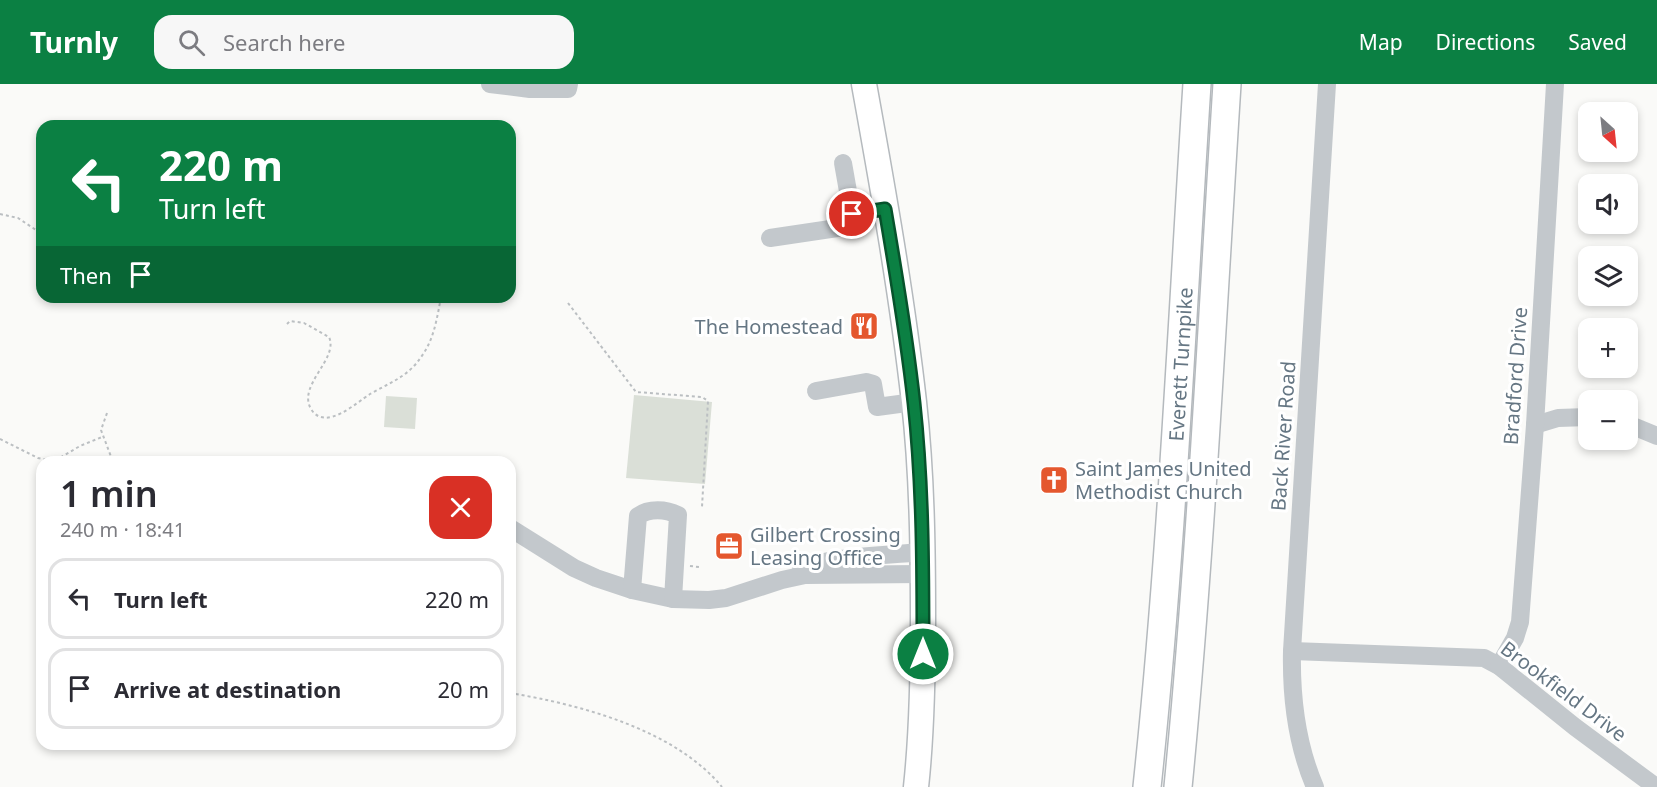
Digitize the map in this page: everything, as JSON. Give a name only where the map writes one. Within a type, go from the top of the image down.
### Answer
[{"type":"highway","name":"Everett Turnpike","points":[[1148,787],[1175,453],[1197,84]]},
{"type":"highway","name":"Everett Turnpike","points":[[1178,787],[1203,464],[1227,84]]},
{"type":"main road","points":[[864,84],[914,402],[923,563],[922,688],[916,787]]},
{"type":"street","points":[[490,84],[530,89],[569,86]]},
{"type":"street","name":"Back River Road","points":[[1315,787],[1305,762],[1297,730],[1293,697],[1292,651],[1327,84]]},
{"type":"street","name":"Bradford Drive","points":[[1499,666],[1515,638],[1520,622],[1555,84]]},
{"type":"street","points":[[770,238],[844,227],[852,214],[843,163]]},
{"type":"street","points":[[852,214],[885,209]]},
{"type":"street","points":[[816,391],[866,382],[873,384],[877,408],[914,402]]},
{"type":"street","points":[[1534,425],[1558,418],[1578,417]]},
{"type":"street","points":[[1638,428],[1657,436]]},
{"type":"street","points":[[632,590],[638,516],[645,511],[669,511],[678,515],[674,599]]},
{"type":"street","points":[[516,532],[574,568],[596,578],[632,590],[692,601],[726,598],[782,580],[800,568],[823,561],[859,555],[923,563]]},
{"type":"street","name":"Brookfield Drive","points":[[1292,651],[1484,658],[1499,666],[1584,734],[1656,787]]},
{"type":"path","points":[[0,214],[18,218],[36,230]]},
{"type":"path","points":[[287,324],[290,321],[299,321],[331,340],[329,352],[315,378],[308,402],[312,410],[320,417],[328,417],[340,414],[395,382],[416,365],[428,345],[440,303]]},
{"type":"path","points":[[568,303],[636,392],[702,397],[708,401],[702,507]]},
{"type":"path","points":[[107,412],[101,430],[110,456]]},
{"type":"path","points":[[63,456],[102,437]]},
{"type":"path","points":[[0,439],[36,457]]},
{"type":"path","points":[[516,694],[577,708],[659,737],[684,751],[706,768],[722,787]]},
{"type":"shaded area","points":[[634,395],[712,402],[705,484],[626,478]]},
{"type":"shaded area","points":[[386,396],[417,398],[415,429],[384,427]]},
{"type":"place","name":"The Homestead","points":[[864,326]]},
{"type":"place","name":"Saint James United Methodist Church","points":[[1054,480]]},
{"type":"place","name":"Gilbert Crossing Leasing Office","points":[[729,546]]},
{"type":"route","points":[[852,214],[885,209],[891,246],[914,402],[923,574],[923,654]]}]
